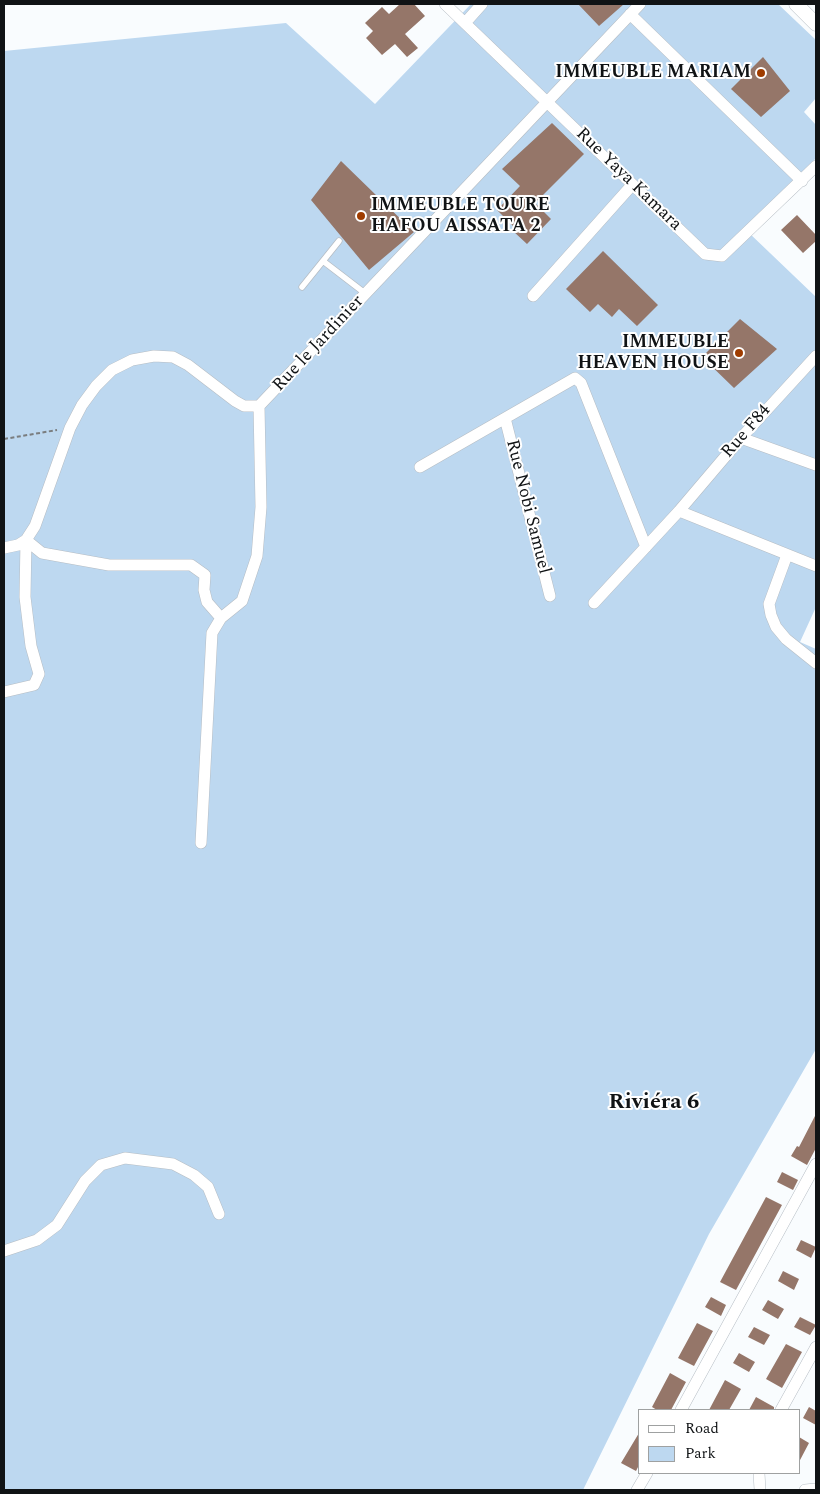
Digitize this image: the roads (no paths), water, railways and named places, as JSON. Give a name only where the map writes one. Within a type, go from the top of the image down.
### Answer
[{"type":"street","name":"Rue Yaya Kamara","points":[[445,4],[705,254],[722,256],[816,166]]},
{"type":"street","points":[[464,23],[482,4]]},
{"type":"street","name":"Rue le Jardinier","points":[[26,540],[35,526],[70,428],[82,405],[112,370],[132,360],[154,356],[173,357],[188,365],[235,401],[244,406],[259,406],[640,4]]},
{"type":"street","points":[[796,4],[816,24]]},
{"type":"street","points":[[630,14],[802,181]]},
{"type":"street","points":[[533,296],[632,185]]},
{"type":"street","name":"Rue F84","points":[[594,603],[680,511],[741,438],[816,356]]},
{"type":"street","points":[[420,467],[575,378],[581,383],[646,547]]},
{"type":"street","points":[[201,843],[212,633],[221,618],[242,601],[257,556],[261,507],[259,406]]},
{"type":"street","name":"Rue Nobi Samuel","points":[[504,418],[550,596]]},
{"type":"street","points":[[741,438],[816,465]]},
{"type":"street","points":[[680,511],[816,566]]},
{"type":"street","points":[[26,540],[42,553],[109,565],[191,565],[205,575],[204,590],[207,602],[221,618]]},
{"type":"street","points":[[4,548],[18,545],[26,540]]},
{"type":"street","points":[[4,692],[34,685],[39,674],[31,646],[25,597],[26,540]]},
{"type":"street","points":[[787,555],[769,604],[771,615],[776,627],[786,640],[816,664]]},
{"type":"street","points":[[4,1251],[38,1240],[57,1225],[85,1181],[101,1165],[126,1158],[173,1164],[194,1175],[208,1187],[220,1214]]},
{"type":"street","points":[[682,1409],[816,1164]]},
{"type":"street","points":[[782,1409],[816,1347]]},
{"type":"street","points":[[637,1490],[646,1474]]},
{"type":"street","points":[[759,1474],[760,1490]]},
{"type":"lane","points":[[302,287],[339,241]]},
{"type":"lane","points":[[323,261],[366,294]]},
{"type":"place","name":"IMMEUBLE MARIAM","points":[[761,73]]},
{"type":"place","name":"IMMEUBLE TOURE HAFOU AISSATA 2","points":[[361,216]]},
{"type":"place","name":"IMMEUBLE HEAVEN HOUSE","points":[[739,353]]},
{"type":"district","name":"Riviéra 6","points":[[654,1104]]}]
